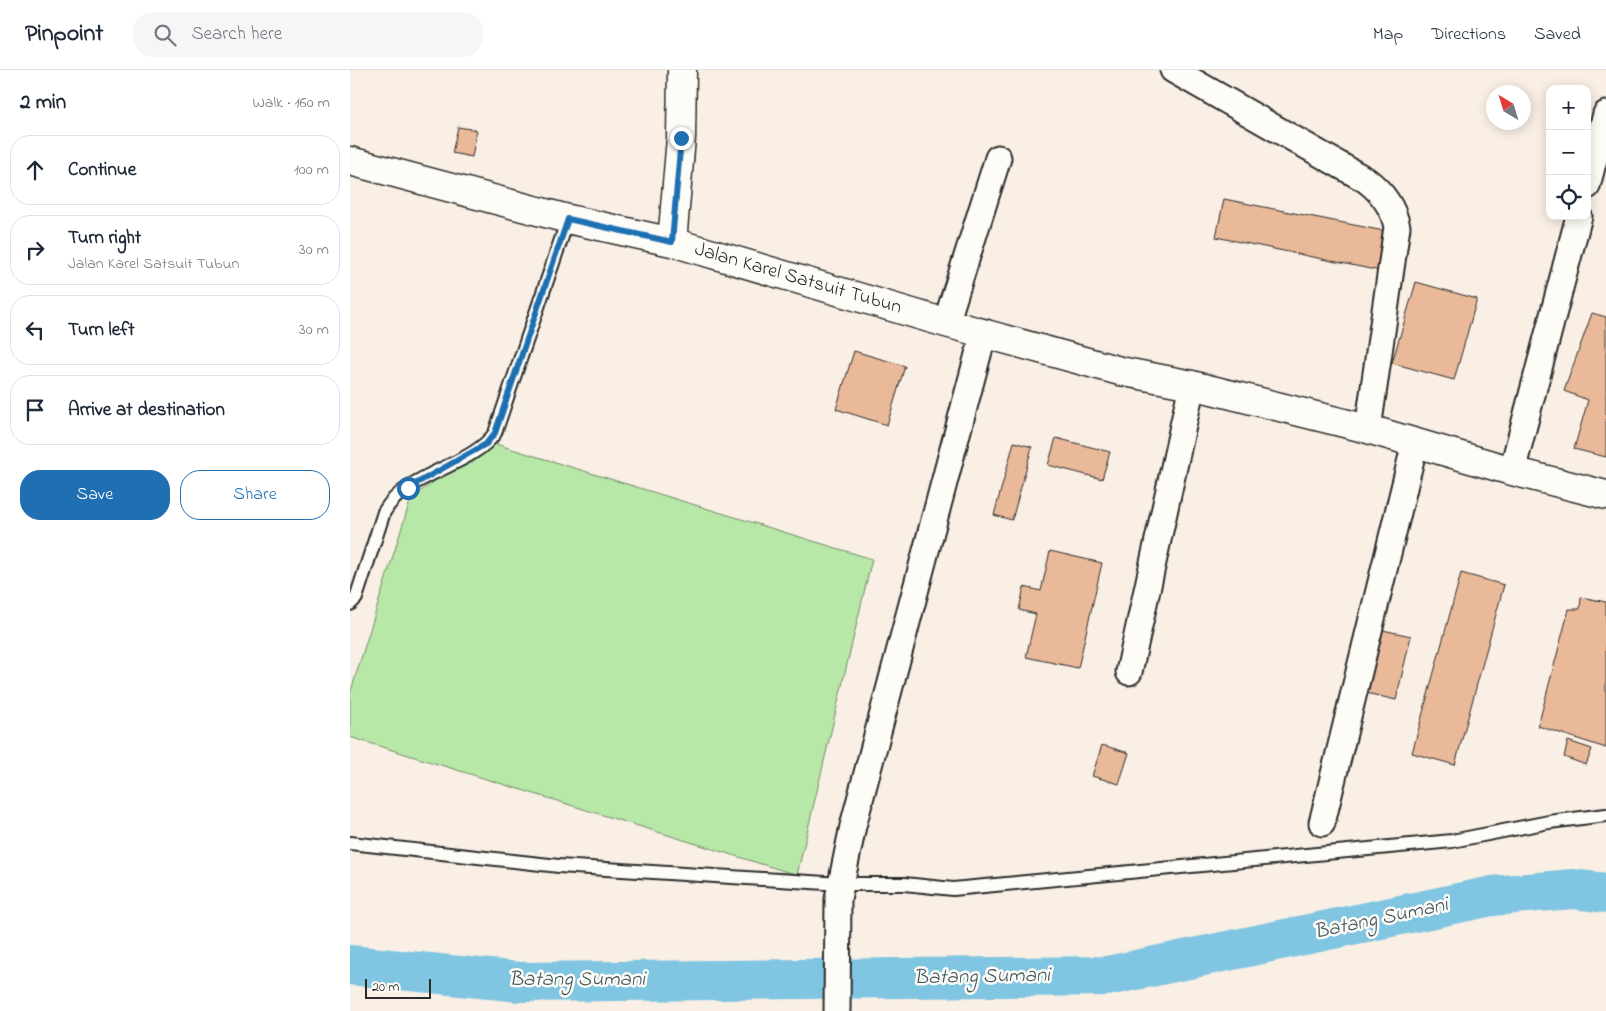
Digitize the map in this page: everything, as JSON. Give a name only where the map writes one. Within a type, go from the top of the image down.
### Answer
[{"type":"street","points":[[672,242],[681,138],[682,70]]},
{"type":"street","points":[[1173,70],[1366,180],[1388,201],[1395,215],[1397,227],[1368,429]]},
{"type":"street","points":[[1590,175],[1606,114]]},
{"type":"street","points":[[946,322],[998,158]]},
{"type":"street","name":"Jalan Karel Satsuit Tubun","points":[[350,161],[568,219],[672,242],[1120,371],[1192,385],[1368,429],[1512,471],[1606,495]]},
{"type":"street","points":[[1512,471],[1578,220]]},
{"type":"street","points":[[837,1011],[840,892],[853,826],[984,332]]},
{"type":"street","points":[[1129,672],[1192,385]]},
{"type":"street","points":[[1322,823],[1415,443]]},
{"type":"lane","points":[[350,604],[356,598],[384,512],[389,504],[417,482],[486,444],[495,433],[568,219]]},
{"type":"lane","points":[[350,843],[559,866],[840,892],[904,884],[963,888],[1452,841],[1549,822],[1606,815]]},
{"type":"green space","points":[[489,442],[872,559],[797,875],[350,737],[350,694],[411,498]]},
{"type":"building","points":[[458,127],[477,130],[472,157],[452,153]]},
{"type":"building","points":[[1224,199],[1389,232],[1380,271],[1216,237]]},
{"type":"building","points":[[1416,282],[1477,299],[1454,380],[1392,363]]},
{"type":"building","points":[[1592,313],[1606,317],[1606,457],[1574,449],[1588,400],[1564,391]]},
{"type":"building","points":[[854,351],[905,366],[887,425],[836,409]]},
{"type":"building","points":[[1056,438],[1110,452],[1102,479],[1048,465]]},
{"type":"building","points":[[1014,442],[1032,447],[1012,520],[994,515]]},
{"type":"building","points":[[1050,551],[1102,563],[1078,668],[1026,657],[1036,614],[1019,610],[1024,587],[1041,591]]},
{"type":"building","points":[[1461,573],[1504,585],[1455,765],[1412,753]]},
{"type":"building","points":[[1581,597],[1606,602],[1606,748],[1538,726],[1569,609],[1580,609]]},
{"type":"building","points":[[1378,629],[1411,636],[1396,700],[1362,692]]},
{"type":"building","points":[[1568,741],[1592,749],[1586,765],[1564,757]]},
{"type":"building","points":[[1102,745],[1129,753],[1119,784],[1092,776]]},
{"type":"waterway","name":"Batang Sumani","points":[[350,965],[519,982],[1107,976],[1492,896],[1573,889],[1606,893]]},
{"type":"route","points":[[408,488],[486,444],[495,433],[568,219],[672,242],[681,138]]}]
